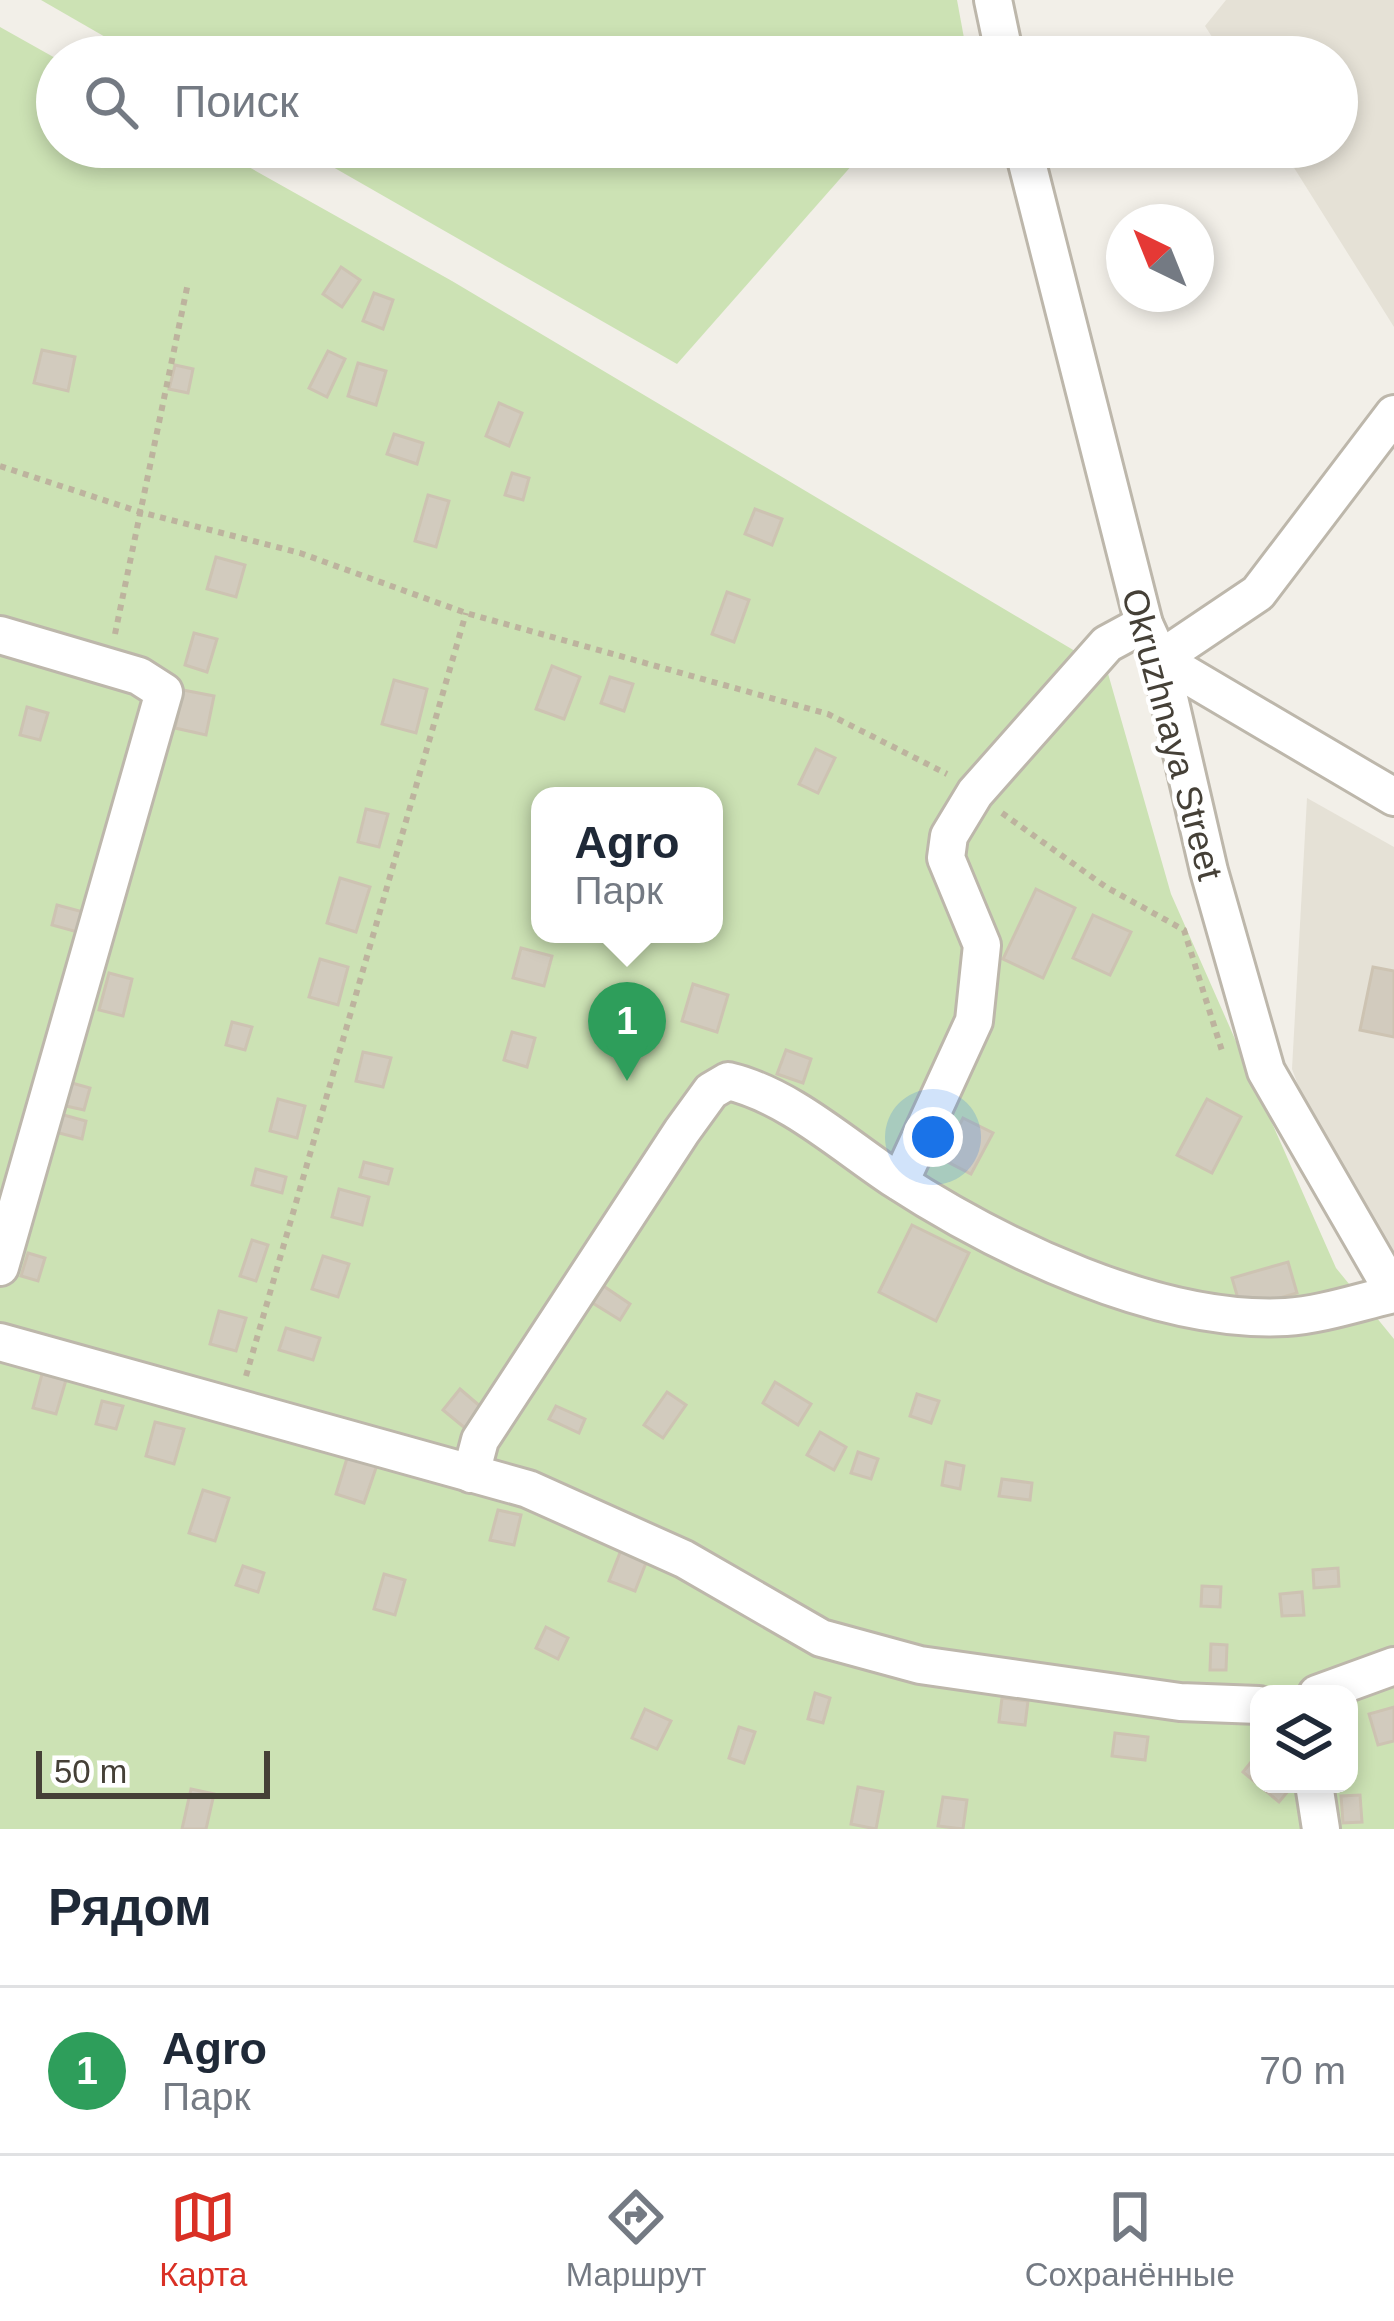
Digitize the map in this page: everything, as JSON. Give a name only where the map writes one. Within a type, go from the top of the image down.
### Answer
[{"type":"street","points":[[993,0],[1001,36]]},
{"type":"street","name":"Okruzhnaya Street","points":[[1028,168],[1144,624],[1160,659],[1209,871],[1266,1071],[1394,1294]]},
{"type":"street","points":[[1394,413],[1258,593],[1160,659],[1394,796]]},
{"type":"street","points":[[900,1182],[974,1021],[982,945],[946,858],[949,836],[975,793],[1107,644],[1144,624]]},
{"type":"street","points":[[0,634],[139,676],[164,692],[0,1267]]},
{"type":"street","points":[[471,1474],[480,1440],[711,1091],[728,1081],[757,1088],[900,1182],[1024,1249],[1160,1304],[1288,1317],[1394,1294]]},
{"type":"street","points":[[0,1342],[471,1474],[612,1522],[821,1638],[920,1665],[1180,1702],[1250,1705]]},
{"type":"street","points":[[1342,1685],[1394,1666]]},
{"type":"street","points":[[1315,1793],[1321,1829]]},
{"type":"path","points":[[107,666],[188,283]]},
{"type":"path","points":[[0,466],[140,512],[300,553],[466,613],[828,714],[937,766],[1106,887],[1184,930],[1228,1068],[1266,1071]]},
{"type":"path","points":[[236,1410],[466,613]]},
{"type":"shaded area","points":[[1226,0],[1394,0],[1394,327],[1294,168],[1358,168],[1358,36],[1211,36],[1205,26]]},
{"type":"shaded area","points":[[1307,798],[1394,847],[1394,1258],[1355,1236],[1292,1069]]},
{"type":"green space","points":[[41,0],[957,0],[964,36],[104,36]]},
{"type":"green space","points":[[0,27],[36,47],[36,168],[250,168],[452,281],[1107,670],[1171,894],[1336,1268],[1394,1339],[1394,1829],[0,1829]]},
{"type":"green space","points":[[335,168],[850,168],[677,364]]},
{"type":"building","points":[[341,267],[360,280],[342,307],[323,294]]},
{"type":"building","points":[[374,293],[393,300],[383,329],[363,321]]},
{"type":"building","points":[[42,350],[75,357],[68,391],[34,383]]},
{"type":"building","points":[[328,351],[345,359],[327,397],[309,388]]},
{"type":"building","points":[[358,363],[386,371],[376,405],[348,396]]},
{"type":"building","points":[[175,365],[193,369],[188,393],[169,389]]},
{"type":"building","points":[[499,403],[522,413],[509,446],[486,436]]},
{"type":"building","points":[[394,434],[423,443],[417,464],[387,454]]},
{"type":"building","points":[[512,473],[529,478],[523,500],[505,495]]},
{"type":"building","points":[[428,495],[449,501],[436,547],[415,541]]},
{"type":"building","points":[[755,509],[782,519],[772,545],[745,534]]},
{"type":"building","points":[[216,557],[245,565],[236,597],[207,589]]},
{"type":"building","points":[[727,592],[749,600],[734,642],[712,634]]},
{"type":"building","points":[[194,633],[217,639],[207,672],[185,665]]},
{"type":"building","points":[[552,666],[580,677],[564,719],[536,709]]},
{"type":"building","points":[[610,677],[633,684],[624,711],[601,703]]},
{"type":"building","points":[[394,680],[427,689],[416,733],[382,724]]},
{"type":"building","points":[[183,690],[214,696],[206,735],[175,728]]},
{"type":"building","points":[[27,707],[48,713],[40,740],[20,735]]},
{"type":"building","points":[[816,749],[835,758],[818,793],[799,784]]},
{"type":"building","points":[[366,809],[388,814],[379,847],[358,842]]},
{"type":"building","points":[[340,878],[370,887],[356,932],[327,923]]},
{"type":"building","points":[[1036,889],[1075,908],[1043,978],[1003,959]]},
{"type":"building","points":[[57,905],[87,913],[81,933],[52,925]]},
{"type":"building","points":[[1093,915],[1131,932],[1110,975],[1073,958]]},
{"type":"building","points":[[521,948],[552,956],[544,986],[513,978]]},
{"type":"building","points":[[320,959],[348,967],[338,1005],[309,997]]},
{"type":"building","points":[[1373,967],[1394,971],[1394,1037],[1360,1030]]},
{"type":"building","points":[[109,973],[132,979],[123,1016],[99,1010]]},
{"type":"building","points":[[693,984],[728,995],[717,1032],[682,1021]]},
{"type":"building","points":[[232,1022],[252,1027],[245,1050],[226,1045]]},
{"type":"building","points":[[512,1032],[535,1038],[527,1067],[504,1060]]},
{"type":"building","points":[[786,1050],[811,1059],[803,1083],[777,1074]]},
{"type":"building","points":[[363,1052],[391,1058],[383,1087],[356,1081]]},
{"type":"building","points":[[72,1083],[90,1088],[84,1110],[66,1106]]},
{"type":"building","points":[[278,1099],[305,1106],[297,1138],[270,1131]]},
{"type":"building","points":[[1207,1099],[1241,1117],[1212,1173],[1177,1155]]},
{"type":"building","points":[[60,1114],[86,1121],[82,1139],[55,1132]]},
{"type":"building","points":[[963,1118],[993,1133],[971,1174],[942,1159]]},
{"type":"building","points":[[364,1162],[392,1169],[388,1184],[360,1177]]},
{"type":"building","points":[[256,1169],[286,1177],[282,1193],[252,1185]]},
{"type":"building","points":[[339,1189],[369,1197],[362,1225],[332,1217]]},
{"type":"building","points":[[912,1225],[969,1253],[936,1321],[879,1292]]},
{"type":"building","points":[[252,1240],[268,1245],[256,1281],[240,1276]]},
{"type":"building","points":[[28,1253],[45,1258],[38,1281],[21,1276]]},
{"type":"building","points":[[323,1256],[349,1264],[338,1297],[312,1289]]},
{"type":"building","points":[[1288,1262],[1297,1293],[1241,1309],[1232,1278]]},
{"type":"building","points":[[602,1285],[630,1304],[620,1320],[591,1302]]},
{"type":"building","points":[[219,1311],[246,1318],[236,1351],[210,1344]]},
{"type":"building","points":[[286,1328],[320,1338],[313,1360],[279,1350]]},
{"type":"building","points":[[42,1374],[66,1380],[56,1414],[33,1408]]},
{"type":"building","points":[[775,1382],[811,1404],[798,1425],[763,1403]]},
{"type":"building","points":[[460,1389],[487,1412],[471,1433],[443,1410]]},
{"type":"building","points":[[667,1392],[686,1405],[663,1438],[644,1425]]},
{"type":"building","points":[[917,1394],[939,1401],[931,1423],[910,1416]]},
{"type":"building","points":[[102,1401],[123,1406],[116,1429],[96,1424]]},
{"type":"building","points":[[556,1406],[585,1419],[579,1433],[549,1419]]},
{"type":"building","points":[[155,1422],[184,1429],[174,1464],[146,1456]]},
{"type":"building","points":[[820,1432],[846,1447],[834,1470],[807,1455]]},
{"type":"building","points":[[858,1452],[878,1459],[871,1479],[851,1473]]},
{"type":"building","points":[[348,1455],[377,1465],[364,1503],[336,1494]]},
{"type":"building","points":[[946,1462],[964,1466],[960,1489],[942,1485]]},
{"type":"building","points":[[1002,1479],[1032,1483],[1030,1500],[999,1496]]},
{"type":"building","points":[[203,1490],[229,1498],[215,1541],[189,1533]]},
{"type":"building","points":[[498,1510],[521,1515],[514,1545],[490,1540]]},
{"type":"building","points":[[623,1545],[649,1555],[635,1591],[609,1581]]},
{"type":"building","points":[[243,1566],[264,1573],[258,1592],[236,1585]]},
{"type":"building","points":[[1338,1568],[1339,1586],[1314,1588],[1313,1570]]},
{"type":"building","points":[[384,1574],[405,1580],[395,1615],[374,1609]]},
{"type":"building","points":[[1202,1586],[1221,1587],[1220,1607],[1201,1606]]},
{"type":"building","points":[[1302,1592],[1304,1615],[1282,1616],[1280,1594]]},
{"type":"building","points":[[546,1627],[568,1638],[558,1659],[536,1648]]},
{"type":"building","points":[[1211,1644],[1227,1645],[1226,1670],[1210,1670]]},
{"type":"building","points":[[815,1693],[830,1698],[823,1723],[808,1719]]},
{"type":"building","points":[[1002,1698],[1028,1701],[1025,1725],[999,1722]]},
{"type":"building","points":[[1394,1707],[1394,1741],[1378,1745],[1369,1714]]},
{"type":"building","points":[[645,1709],[671,1721],[657,1749],[632,1738]]},
{"type":"building","points":[[739,1727],[755,1732],[744,1763],[729,1758]]},
{"type":"building","points":[[1115,1733],[1148,1737],[1145,1760],[1112,1756]]},
{"type":"building","points":[[858,1787],[883,1792],[876,1829],[851,1824]]},
{"type":"building","points":[[191,1789],[214,1794],[206,1829],[182,1829]]},
{"type":"building","points":[[1360,1795],[1362,1822],[1343,1823],[1341,1796]]},
{"type":"building","points":[[943,1797],[967,1800],[963,1829],[938,1826]]},
{"type":"place","name":"Agro","points":[[627,1081]]}]
